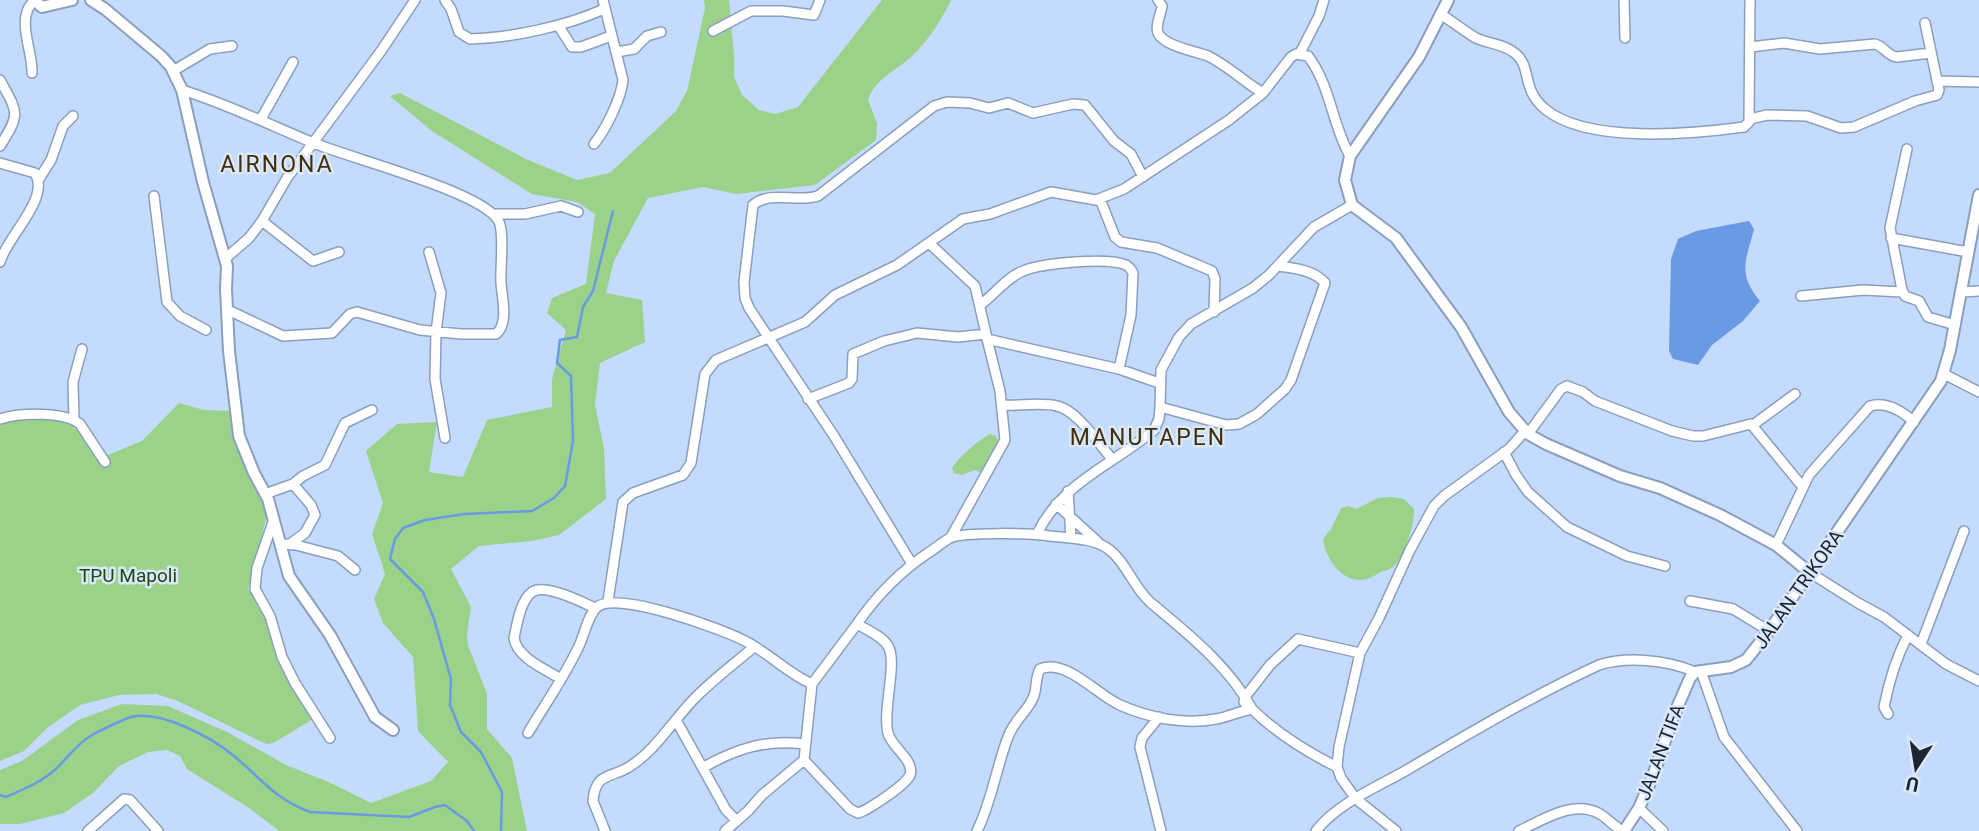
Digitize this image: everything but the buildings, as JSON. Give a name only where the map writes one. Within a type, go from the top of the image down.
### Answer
[{"type":"street","points":[[32,73],[26,19],[30,5],[34,0],[42,7],[72,0]]},
{"type":"street","points":[[91,0],[162,56],[183,90],[203,182],[226,258],[237,425],[254,473],[265,494],[273,522],[286,544],[286,567],[295,586],[330,635],[375,717],[393,730]]},
{"type":"street","points":[[226,258],[249,238],[262,221],[287,177],[381,51],[415,0]]},
{"type":"street","points":[[445,0],[459,32],[470,39],[582,19],[603,4],[623,80],[622,91],[608,123],[594,144]]},
{"type":"street","points":[[713,31],[751,11],[814,15],[820,0]]},
{"type":"street","points":[[1158,0],[1162,6],[1157,28],[1161,37],[1210,57],[1263,93]]},
{"type":"street","points":[[608,601],[621,509],[625,499],[642,489],[686,472],[694,448],[699,399],[708,368],[719,358],[805,322],[835,295],[897,265],[963,219],[990,214],[1045,193],[1058,192],[1086,199],[1100,199],[1143,177],[1230,120],[1263,93],[1291,57],[1300,53],[1324,0]]},
{"type":"street","points":[[1448,0],[1419,57],[1350,156],[1345,180],[1352,205],[1396,237],[1461,327],[1509,412],[1527,432],[1546,444],[1620,476],[1660,488],[1720,515],[1776,545],[1809,572],[1884,617],[1946,664],[1979,681]]},
{"type":"street","points":[[1624,0],[1625,38]]},
{"type":"street","points":[[1750,0],[1750,119]]},
{"type":"street","points":[[1440,14],[1476,37],[1506,47],[1517,55],[1523,64],[1529,91],[1544,108],[1570,124],[1605,130],[1695,134],[1744,127],[1750,119],[1767,115],[1807,116],[1841,128],[1854,127],[1938,94],[1925,23]]},
{"type":"street","points":[[558,25],[572,47],[582,47],[611,36]]},
{"type":"street","points":[[615,52],[634,49],[647,36],[660,33]]},
{"type":"street","points":[[1750,47],[1784,43],[1820,49],[1875,44],[1891,56],[1897,57],[1931,53]]},
{"type":"street","points":[[173,71],[210,49],[232,46]]},
{"type":"street","points":[[1300,53],[1308,56],[1321,76],[1343,145],[1350,156]]},
{"type":"street","points":[[261,119],[293,62]]},
{"type":"street","points":[[0,80],[13,103],[16,115],[14,124],[0,146]]},
{"type":"street","points":[[1937,80],[1979,82]]},
{"type":"street","points":[[183,90],[233,107],[312,142],[432,183],[493,214],[525,214],[561,206],[578,212]]},
{"type":"street","points":[[912,564],[834,436],[808,400],[745,299],[744,282],[753,205],[765,198],[804,200],[818,197],[937,104],[970,103],[989,108],[1008,103],[1033,113],[1073,104],[1085,105],[1114,141],[1131,154],[1143,177]]},
{"type":"street","points":[[0,262],[5,247],[30,212],[38,179],[51,160],[63,126],[73,116]]},
{"type":"street","points":[[1908,149],[1890,220],[1902,292],[1905,296],[1919,301],[1928,317],[1955,324]]},
{"type":"street","points":[[0,163],[35,173],[38,179]]},
{"type":"street","points":[[154,196],[167,302],[180,316],[206,330]]},
{"type":"street","points":[[1100,199],[1115,237],[1121,242],[1157,248],[1212,271],[1215,279],[1214,312]]},
{"type":"street","name":"JALAN TRIKORA","points":[[1316,831],[1327,819],[1356,799],[1476,730],[1599,665],[1635,661],[1698,672],[1731,667],[1746,660],[1914,422],[1944,374],[1972,246],[1978,201]]},
{"type":"street","points":[[1037,534],[1068,491],[1154,430],[1159,419],[1160,370],[1179,337],[1191,324],[1252,288],[1314,227],[1352,205]]},
{"type":"street","points":[[228,310],[286,337],[332,333],[346,318],[357,312],[436,332],[496,334],[501,328],[503,313],[500,271],[502,228],[493,214]]},
{"type":"street","points":[[262,221],[313,261],[339,252]]},
{"type":"street","points":[[1891,238],[1972,246]]},
{"type":"street","points":[[725,831],[804,760],[812,684],[880,593],[912,564],[951,537],[1003,447],[1005,435],[999,382],[972,281],[929,243]]},
{"type":"street","points":[[429,252],[441,293],[436,332],[435,379],[445,438]]},
{"type":"street","points":[[980,304],[1018,273],[1034,268],[1094,262],[1125,265],[1131,268],[1133,273],[1132,306],[1119,369]]},
{"type":"street","points":[[1160,407],[1234,425],[1257,414],[1286,388],[1297,366],[1325,283],[1308,272],[1278,265]]},
{"type":"street","points":[[1801,296],[1863,290],[1902,292]]},
{"type":"street","points":[[1962,292],[1979,291]]},
{"type":"street","points":[[808,400],[849,383],[852,379],[853,354],[884,341],[917,332],[987,337],[1119,369],[1159,383]]},
{"type":"street","points":[[74,419],[73,382],[82,349]]},
{"type":"street","points":[[1944,374],[1979,392]]},
{"type":"street","points":[[1396,831],[1356,799],[1341,778],[1337,766],[1360,653],[1434,506],[1527,432],[1560,389],[1567,386],[1583,392],[1595,401],[1672,431],[1693,436],[1703,436],[1744,424],[1753,425],[1795,394]]},
{"type":"street","points":[[1776,545],[1802,486],[1816,466],[1870,406],[1879,404],[1894,408],[1914,422]]},
{"type":"street","points":[[1002,405],[1054,405],[1062,408],[1083,425],[1112,459]]},
{"type":"street","points":[[265,494],[293,484],[325,465],[345,423],[372,410]]},
{"type":"street","points":[[0,419],[17,415],[74,419],[106,462]]},
{"type":"street","points":[[1753,425],[1802,486]]},
{"type":"street","points":[[1504,452],[1528,492],[1567,527],[1627,556],[1665,566]]},
{"type":"street","points":[[286,544],[305,533],[315,515],[311,505],[293,484]]},
{"type":"street","points":[[1068,491],[1071,538]]},
{"type":"street","points":[[1056,505],[1100,544]]},
{"type":"street","points":[[273,522],[257,568],[256,589],[270,616],[286,666],[330,738]]},
{"type":"street","points":[[1921,644],[1964,531]]},
{"type":"street","points":[[951,537],[1037,534],[1071,538],[1110,549],[1148,599],[1184,629],[1224,669],[1245,697],[1247,710],[1290,741],[1337,766]]},
{"type":"street","points":[[286,544],[338,556],[355,570]]},
{"type":"street","points":[[561,679],[523,654],[515,644],[514,638],[526,599],[538,590],[570,596],[595,608]]},
{"type":"street","points":[[528,733],[578,650],[595,608],[608,601],[650,608],[708,625],[754,647],[796,678],[812,684]]},
{"type":"street","points":[[1690,601],[1733,609],[1769,631]]},
{"type":"street","points":[[804,760],[850,809],[858,813],[904,783],[909,776],[909,764],[891,743],[887,728],[891,662],[889,646],[857,624]]},
{"type":"street","points":[[1888,714],[1884,707],[1890,678],[1908,635]]},
{"type":"street","points":[[1245,697],[1270,665],[1298,639],[1360,653]]},
{"type":"street","points":[[606,831],[593,801],[599,783],[612,773],[632,766],[692,701],[754,647]]},
{"type":"street","points":[[978,831],[991,800],[1007,739],[1018,716],[1031,702],[1040,669],[1055,666],[1120,705],[1159,717],[1202,722],[1247,710]]},
{"type":"street","points":[[1698,672],[1724,737],[1797,831]]},
{"type":"street","name":"JALAN TIFA","points":[[1623,831],[1639,808],[1653,776],[1685,688],[1690,678],[1698,672]]},
{"type":"street","points":[[1159,717],[1142,738],[1140,747],[1161,831]]},
{"type":"street","points":[[676,720],[726,810],[737,821]]},
{"type":"street","points":[[704,767],[727,754],[752,746],[779,742],[805,744]]},
{"type":"street","points":[[88,831],[124,799],[130,800],[158,831]]},
{"type":"street","points":[[1639,808],[1663,831]]},
{"type":"street","points":[[1519,831],[1562,811],[1578,809],[1600,814],[1623,831]]},
{"type":"green space","points":[[704,0],[729,0],[734,77],[742,95],[759,110],[775,114],[798,107],[882,0],[951,0],[922,46],[880,81],[871,93],[868,100],[877,123],[876,140],[815,185],[736,194],[703,187],[648,198],[614,261],[606,293],[642,300],[645,342],[600,363],[595,405],[604,448],[606,499],[559,535],[532,541],[479,546],[451,569],[471,607],[468,645],[487,694],[487,729],[512,758],[527,831],[279,831],[249,808],[187,769],[180,756],[167,750],[148,752],[119,766],[93,793],[64,813],[20,824],[0,824],[0,770],[22,761],[78,720],[122,704],[168,706],[227,732],[286,765],[371,803],[431,781],[448,762],[418,731],[413,657],[383,623],[374,599],[385,574],[372,534],[383,503],[366,451],[397,424],[437,422],[429,472],[463,477],[487,420],[552,407],[552,379],[566,330],[547,313],[552,298],[586,284],[595,214],[577,202],[532,194],[432,131],[390,96],[400,93],[526,159],[577,180],[610,173],[676,111],[687,91],[705,8]]},
{"type":"green space","name":"TPU Mapoli","points":[[179,403],[204,410],[232,411],[232,434],[267,515],[248,589],[264,612],[280,660],[293,688],[301,703],[315,718],[273,743],[266,744],[178,701],[156,694],[119,695],[80,705],[47,728],[24,751],[0,761],[0,417],[64,417],[103,457],[142,441]]},
{"type":"green space","points":[[990,434],[996,436],[999,442],[984,474],[975,470],[962,475],[954,473],[952,469],[958,460]]},
{"type":"green space","points":[[1378,498],[1404,499],[1414,509],[1409,538],[1399,560],[1392,568],[1368,579],[1346,576],[1330,560],[1323,539],[1341,508],[1348,506],[1356,509]]},
{"type":"water","points":[[1749,221],[1754,229],[1746,258],[1746,274],[1760,301],[1743,321],[1712,345],[1698,365],[1673,359],[1669,351],[1671,259],[1678,239],[1696,231]]},
{"type":"waterway","points":[[501,831],[502,792],[481,752],[461,732],[450,705],[451,679],[434,619],[423,592],[390,559],[395,539],[403,528],[425,520],[464,514],[532,511],[554,498],[565,486],[573,441],[571,376],[557,363],[560,340],[577,337],[583,307],[593,291],[613,211]]},
{"type":"waterway","points":[[0,795],[6,797],[33,785],[57,768],[92,735],[131,717],[157,717],[212,741],[234,756],[286,801],[310,812],[409,817],[445,805],[467,821],[474,831]]},
{"type":"district","name":"AIRNONA","points":[[277,164]]},
{"type":"district","name":"MANUTAPEN","points":[[1148,437]]}]
